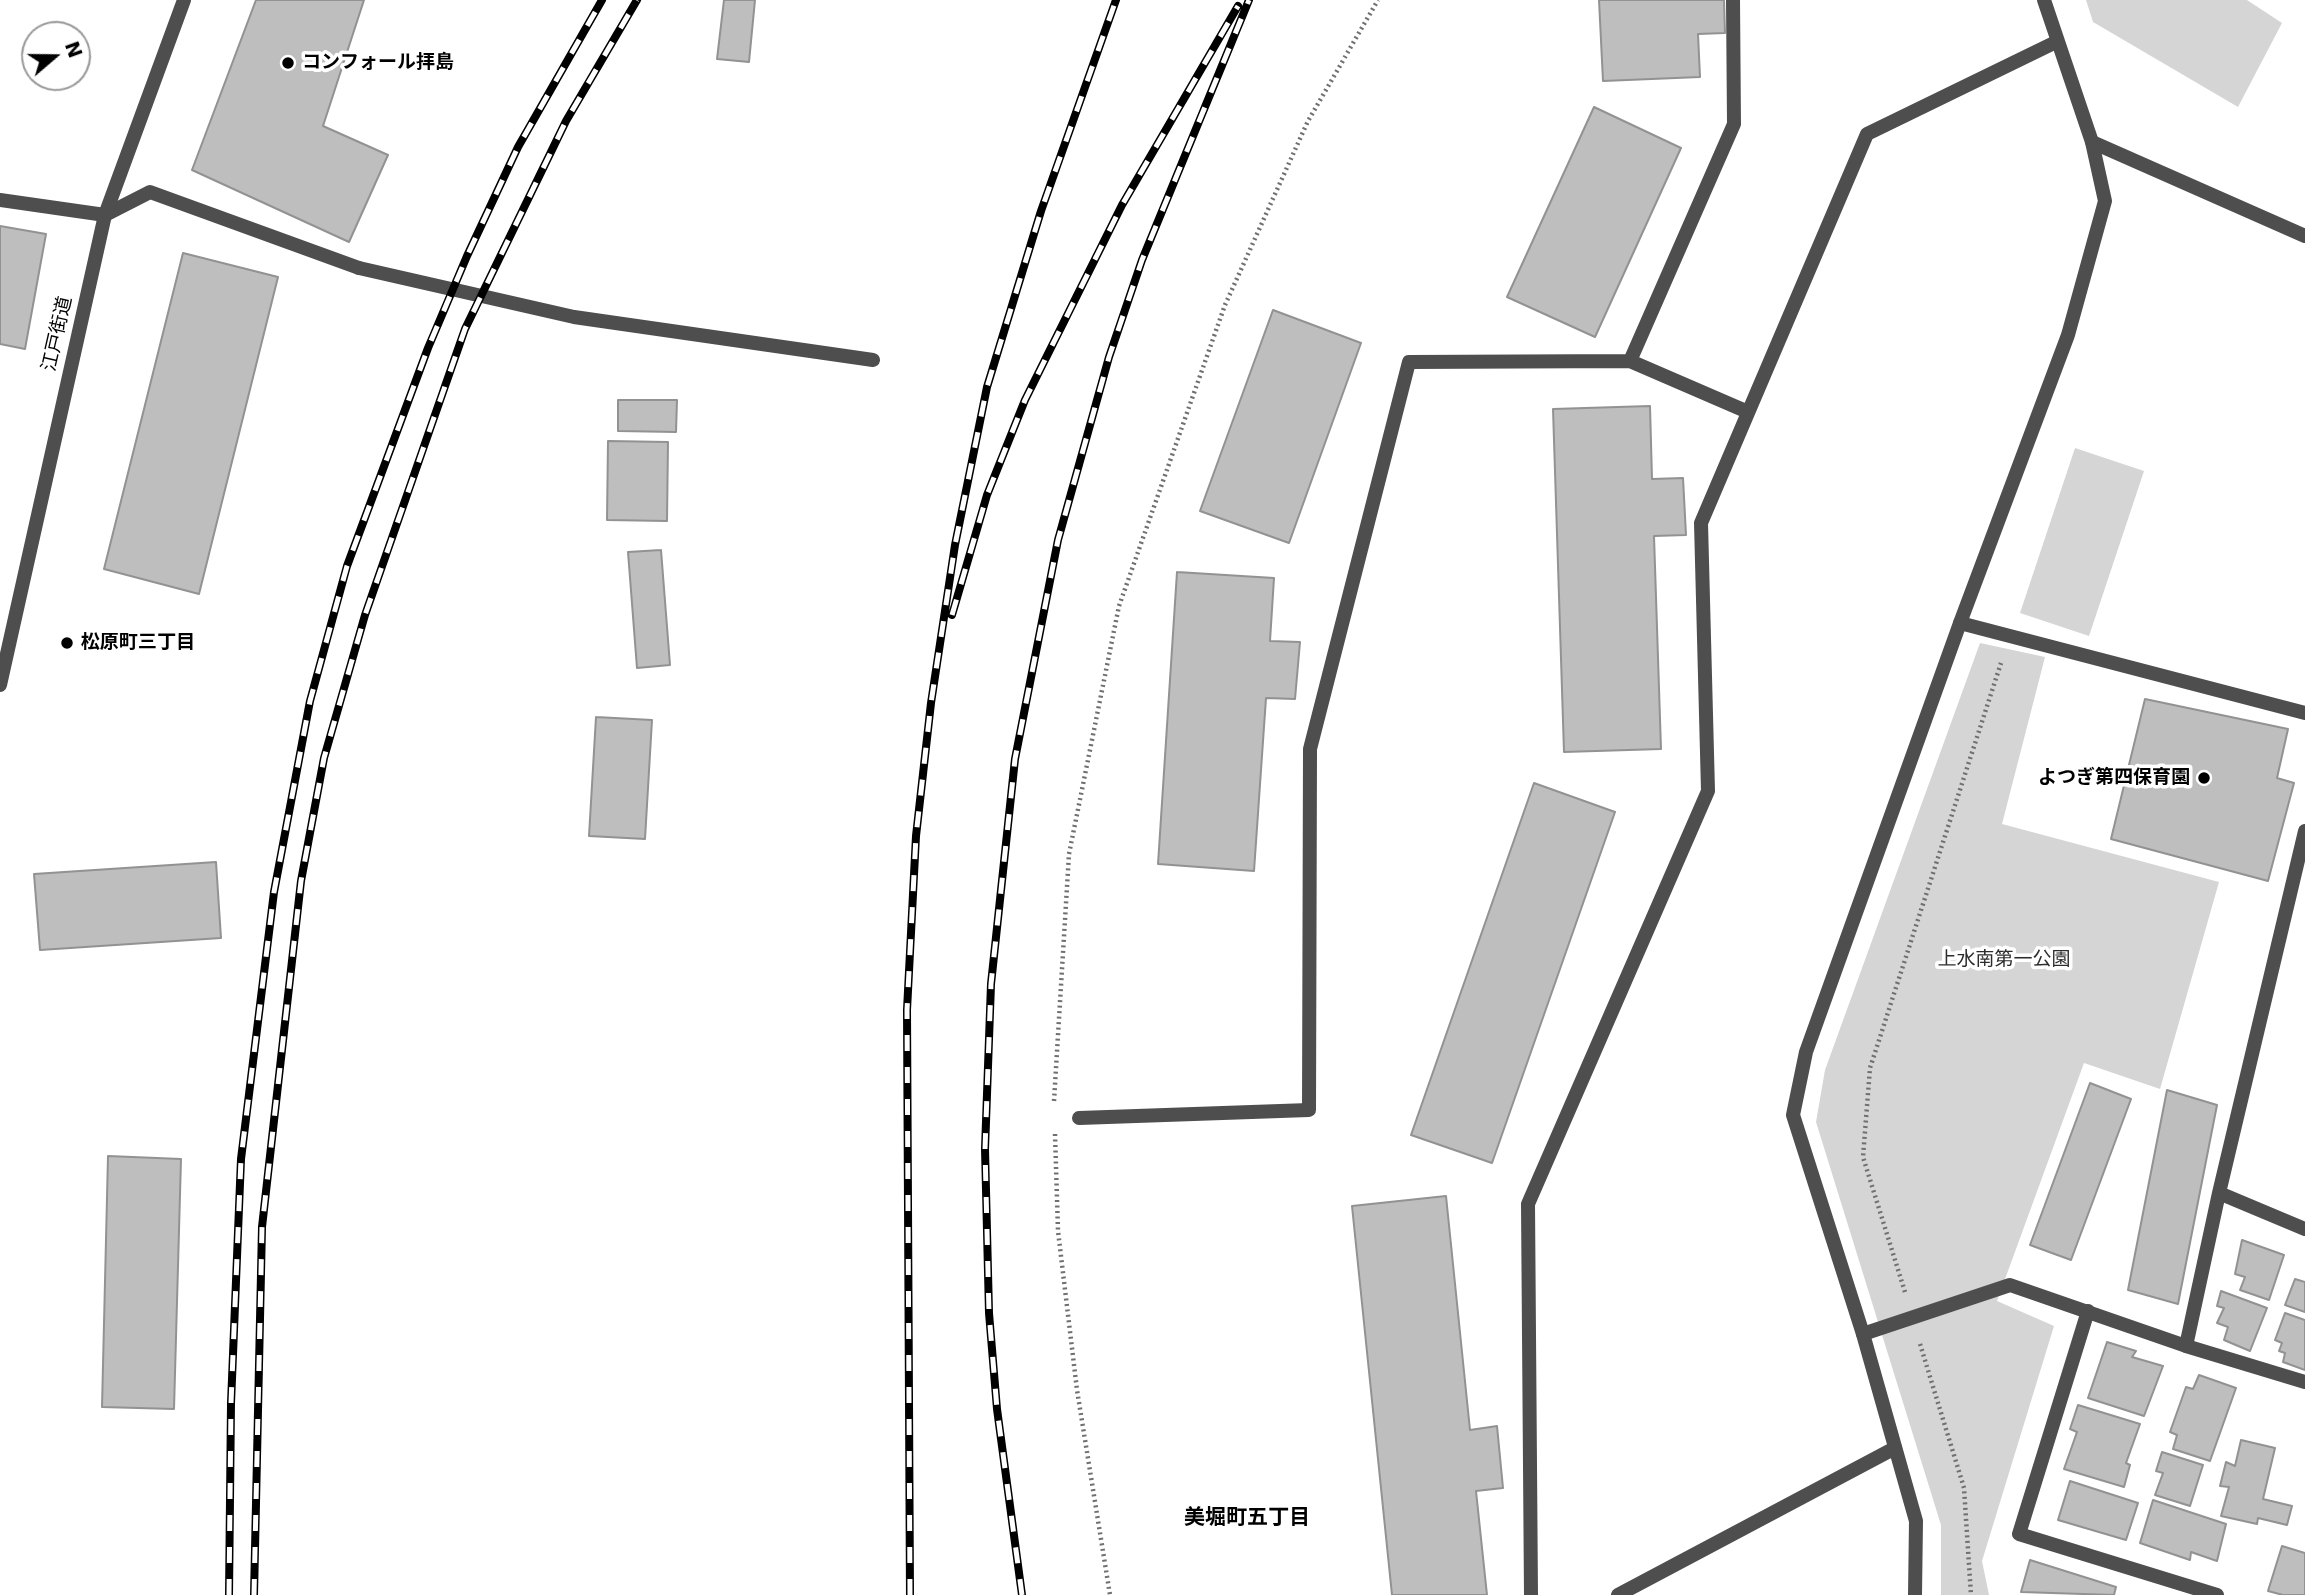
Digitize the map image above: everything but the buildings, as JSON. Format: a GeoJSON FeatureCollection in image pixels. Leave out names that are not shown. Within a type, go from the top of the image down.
{"type":"FeatureCollection","features":[{"type":"Feature","properties":{"kind":"street","name":"江戸街道"},"geometry":{"type":"LineString","coordinates":[[0,685],[105,215],[184,0]]}},
{"type":"Feature","properties":{"kind":"street"},"geometry":{"type":"LineString","coordinates":[[1630,361],[1734,124],[1733,0]]}},
{"type":"Feature","properties":{"kind":"street"},"geometry":{"type":"LineString","coordinates":[[1915,1595],[1916,1521],[1863,1334],[1793,1115],[1806,1052],[1960,623],[2068,335],[2105,201],[2092,142],[2044,0]]}},
{"type":"Feature","properties":{"kind":"street"},"geometry":{"type":"LineString","coordinates":[[1531,1595],[1528,1204],[1708,791],[1701,523],[1867,134],[2056,42]]}},
{"type":"Feature","properties":{"kind":"street"},"geometry":{"type":"LineString","coordinates":[[2092,142],[2305,236]]}},
{"type":"Feature","properties":{"kind":"street"},"geometry":{"type":"LineString","coordinates":[[0,200],[105,215],[150,192],[359,268],[573,317],[873,360]]}},
{"type":"Feature","properties":{"kind":"street"},"geometry":{"type":"LineString","coordinates":[[1079,1118],[1309,1110],[1310,749],[1409,362],[1630,361],[1748,412]]}},
{"type":"Feature","properties":{"kind":"street"},"geometry":{"type":"LineString","coordinates":[[1960,623],[2305,713]]}},
{"type":"Feature","properties":{"kind":"street"},"geometry":{"type":"LineString","coordinates":[[2186,1346],[2219,1193],[2305,831]]}},
{"type":"Feature","properties":{"kind":"street"},"geometry":{"type":"LineString","coordinates":[[2289,904],[2305,908]]}},
{"type":"Feature","properties":{"kind":"street"},"geometry":{"type":"LineString","coordinates":[[2219,1193],[2305,1229]]}},
{"type":"Feature","properties":{"kind":"street"},"geometry":{"type":"LineString","coordinates":[[1863,1334],[2010,1285],[2186,1346],[2305,1382]]}},
{"type":"Feature","properties":{"kind":"street"},"geometry":{"type":"LineString","coordinates":[[2088,1311],[2019,1534],[2217,1595]]}},
{"type":"Feature","properties":{"kind":"street"},"geometry":{"type":"LineString","coordinates":[[1618,1595],[1895,1448]]}},
{"type":"Feature","properties":{"kind":"path"},"geometry":{"type":"LineString","coordinates":[[1054,1103],[1069,854],[1119,606],[1225,305],[1308,121],[1378,0]]}},
{"type":"Feature","properties":{"kind":"path"},"geometry":{"type":"LineString","coordinates":[[1971,1595],[1964,1488],[1863,1157],[1870,1068],[2001,662]]}},
{"type":"Feature","properties":{"kind":"path"},"geometry":{"type":"LineString","coordinates":[[1055,1128],[1058,1231],[1077,1390],[1110,1595]]}},
{"type":"Feature","properties":{"kind":"green space"},"geometry":{"type":"Polygon","coordinates":[[[2086,0],[2247,0],[2282,23],[2238,107],[2093,22],[2086,0]]]}},
{"type":"Feature","properties":{"kind":"green space"},"geometry":{"type":"Polygon","coordinates":[[[2075,448],[2144,471],[2089,636],[2020,613],[2075,448]]]}},
{"type":"Feature","properties":{"kind":"green space","name":"上水南第一公園"},"geometry":{"type":"Polygon","coordinates":[[[1980,643],[2045,657],[2002,824],[2219,882],[2160,1089],[2084,1063],[1997,1301],[2054,1326],[1982,1561],[1989,1595],[1941,1595],[1941,1525],[1816,1122],[1825,1070],[1980,643]]]}},
{"type":"Feature","properties":{"kind":"railway"},"geometry":{"type":"LineString","coordinates":[[229,1595],[231,1403],[241,1159],[274,892],[310,701],[347,566],[428,348],[518,147],[602,0]]}},
{"type":"Feature","properties":{"kind":"railway"},"geometry":{"type":"LineString","coordinates":[[254,1595],[262,1227],[301,881],[324,758],[365,615],[465,329],[566,121],[637,0]]}},
{"type":"Feature","properties":{"kind":"railway"},"geometry":{"type":"LineString","coordinates":[[910,1595],[907,1010],[916,836],[931,703],[955,545],[987,387],[1041,211],[1116,0]]}},
{"type":"Feature","properties":{"kind":"railway"},"geometry":{"type":"LineString","coordinates":[[1022,1595],[997,1409],[989,1313],[985,1149],[991,984],[1015,759],[1058,540],[1109,357],[1142,260],[1249,0]]}},
{"type":"Feature","properties":{"kind":"railway"},"geometry":{"type":"LineString","coordinates":[[952,615],[987,495],[1025,400],[1122,205],[1238,6]]}},
{"type":"Feature","properties":{"kind":"place","name":"コンフォール拝島"},"geometry":{"type":"Point","coordinates":[288,63]}},
{"type":"Feature","properties":{"kind":"place","name":"松原町三丁目"},"geometry":{"type":"Point","coordinates":[67,643]}},
{"type":"Feature","properties":{"kind":"place","name":"よつぎ第四保育園"},"geometry":{"type":"Point","coordinates":[2204,778]}},
{"type":"Feature","properties":{"kind":"district","name":"美堀町五丁目"},"geometry":{"type":"Point","coordinates":[1247,1519]}}]}
